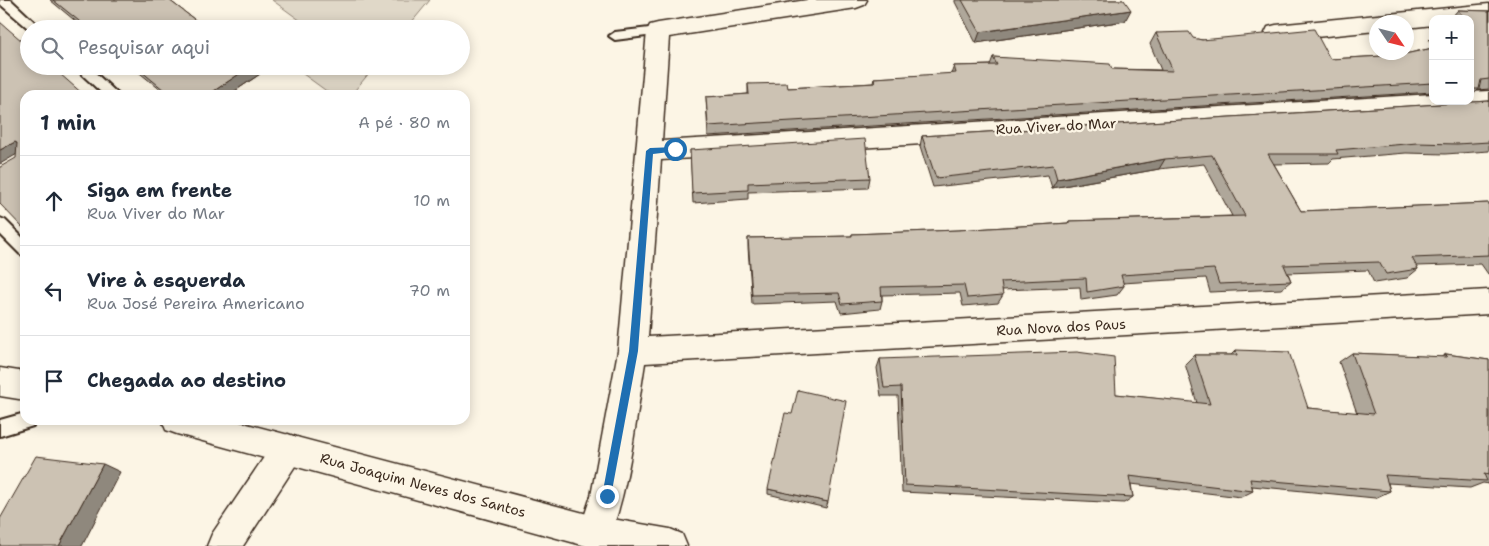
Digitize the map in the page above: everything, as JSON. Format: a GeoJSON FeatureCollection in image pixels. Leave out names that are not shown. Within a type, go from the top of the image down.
{"type":"FeatureCollection","features":[{"type":"Feature","properties":{"kind":"street"},"geometry":{"type":"LineString","coordinates":[[595,532],[607,496],[634,351],[658,31],[856,0]]}},
{"type":"Feature","properties":{"kind":"street"},"geometry":{"type":"LineString","coordinates":[[1414,19],[1489,12]]}},
{"type":"Feature","properties":{"kind":"street"},"geometry":{"type":"LineString","coordinates":[[1252,36],[1369,24]]}},
{"type":"Feature","properties":{"kind":"street"},"geometry":{"type":"LineString","coordinates":[[1474,101],[1489,100]]}},
{"type":"Feature","properties":{"kind":"street","name":"Rua Viver do Mar"},"geometry":{"type":"LineString","coordinates":[[650,151],[1429,103]]}},
{"type":"Feature","properties":{"kind":"street","name":"Rua Nova dos Paus"},"geometry":{"type":"LineString","coordinates":[[634,351],[1489,302]]}},
{"type":"Feature","properties":{"kind":"street"},"geometry":{"type":"LineString","coordinates":[[0,382],[20,385]]}},
{"type":"Feature","properties":{"kind":"street","name":"Rua Joaquim Neves dos Santos"},"geometry":{"type":"LineString","coordinates":[[196,425],[595,532],[670,546]]}},
{"type":"Feature","properties":{"kind":"street"},"geometry":{"type":"LineString","coordinates":[[224,546],[288,450]]}},
{"type":"Feature","properties":{"kind":"lane"},"geometry":{"type":"LineString","coordinates":[[3,0],[26,20]]}},
{"type":"Feature","properties":{"kind":"lane"},"geometry":{"type":"LineString","coordinates":[[615,36],[658,31]]}},
{"type":"Feature","properties":{"kind":"lane"},"geometry":{"type":"LineString","coordinates":[[89,75],[106,90]]}},
{"type":"Feature","properties":{"kind":"lane"},"geometry":{"type":"LineString","coordinates":[[2,229],[20,245]]}},
{"type":"Feature","properties":{"kind":"lane"},"geometry":{"type":"LineString","coordinates":[[0,428],[20,422]]}},
{"type":"Feature","properties":{"kind":"shaded area"},"geometry":{"type":"Polygon","coordinates":[[[272,0],[430,0],[413,20],[300,20],[272,0]]]}},
{"type":"Feature","properties":{"kind":"shaded area"},"geometry":{"type":"Polygon","coordinates":[[[304,75],[368,75],[355,90],[325,90],[304,75]]]}},
{"type":"Feature","properties":{"kind":"building"},"geometry":{"type":"Polygon","coordinates":[[[53,0],[169,0],[195,20],[78,20],[53,0]]]}},
{"type":"Feature","properties":{"kind":"building"},"geometry":{"type":"Polygon","coordinates":[[[962,0],[1124,0],[1131,10],[980,32],[962,0]]]}},
{"type":"Feature","properties":{"kind":"building"},"geometry":{"type":"Polygon","coordinates":[[[1458,10],[1489,11],[1489,79],[1481,80],[1479,89],[1474,89],[1474,15],[1462,15],[1458,10]]]}},
{"type":"Feature","properties":{"kind":"building"},"geometry":{"type":"Polygon","coordinates":[[[0,22],[20,39],[20,75],[61,75],[78,90],[20,90],[20,225],[0,204],[0,167],[16,158],[17,143],[15,142],[0,150],[0,22]]]}},
{"type":"Feature","properties":{"kind":"building"},"geometry":{"type":"Polygon","coordinates":[[[1314,29],[1330,59],[1369,57],[1369,60],[1414,60],[1414,52],[1429,49],[1429,83],[708,126],[706,97],[749,94],[748,84],[787,83],[788,88],[875,83],[874,78],[956,73],[954,66],[997,65],[993,57],[1110,64],[1112,69],[1173,71],[1156,33],[1189,32],[1193,38],[1202,40],[1314,29]]]}},
{"type":"Feature","properties":{"kind":"building"},"geometry":{"type":"Polygon","coordinates":[[[146,75],[238,75],[215,90],[164,90],[146,75]]]}},
{"type":"Feature","properties":{"kind":"building"},"geometry":{"type":"Polygon","coordinates":[[[1489,101],[1489,142],[1457,144],[1417,143],[1336,150],[1338,154],[1268,154],[1301,211],[1489,203],[1489,255],[1412,258],[1418,269],[1386,274],[1379,262],[1284,265],[1291,281],[1219,284],[1214,269],[1121,275],[1124,286],[1087,292],[1086,278],[1001,282],[1003,295],[967,298],[964,285],[881,287],[882,301],[842,304],[839,293],[752,295],[748,238],[852,236],[852,234],[1069,223],[1069,221],[1245,216],[1212,155],[1165,159],[1057,179],[1053,165],[936,178],[922,136],[1429,105],[1474,105],[1474,102],[1489,101]]]}},
{"type":"Feature","properties":{"kind":"building"},"geometry":{"type":"Polygon","coordinates":[[[865,139],[870,178],[748,183],[748,190],[692,193],[690,150],[865,139]]]}},
{"type":"Feature","properties":{"kind":"building"},"geometry":{"type":"Polygon","coordinates":[[[1236,350],[1289,352],[1308,408],[1374,414],[1352,353],[1447,357],[1446,354],[1489,360],[1489,475],[1484,474],[1487,481],[1385,475],[1390,491],[1250,479],[1253,491],[1129,476],[1133,497],[905,485],[901,387],[884,388],[880,359],[1077,352],[1114,357],[1116,394],[1210,404],[1194,355],[1237,355],[1236,350]]]}},
{"type":"Feature","properties":{"kind":"building"},"geometry":{"type":"Polygon","coordinates":[[[798,390],[846,401],[828,502],[768,489],[785,413],[792,414],[798,390]]]}},
{"type":"Feature","properties":{"kind":"building"},"geometry":{"type":"Polygon","coordinates":[[[36,456],[103,464],[59,546],[0,546],[0,519],[36,456]]]}},
{"type":"Feature","properties":{"kind":"route"},"geometry":{"type":"LineString","coordinates":[[607,496],[634,351],[650,151],[675,149]]}}]}
